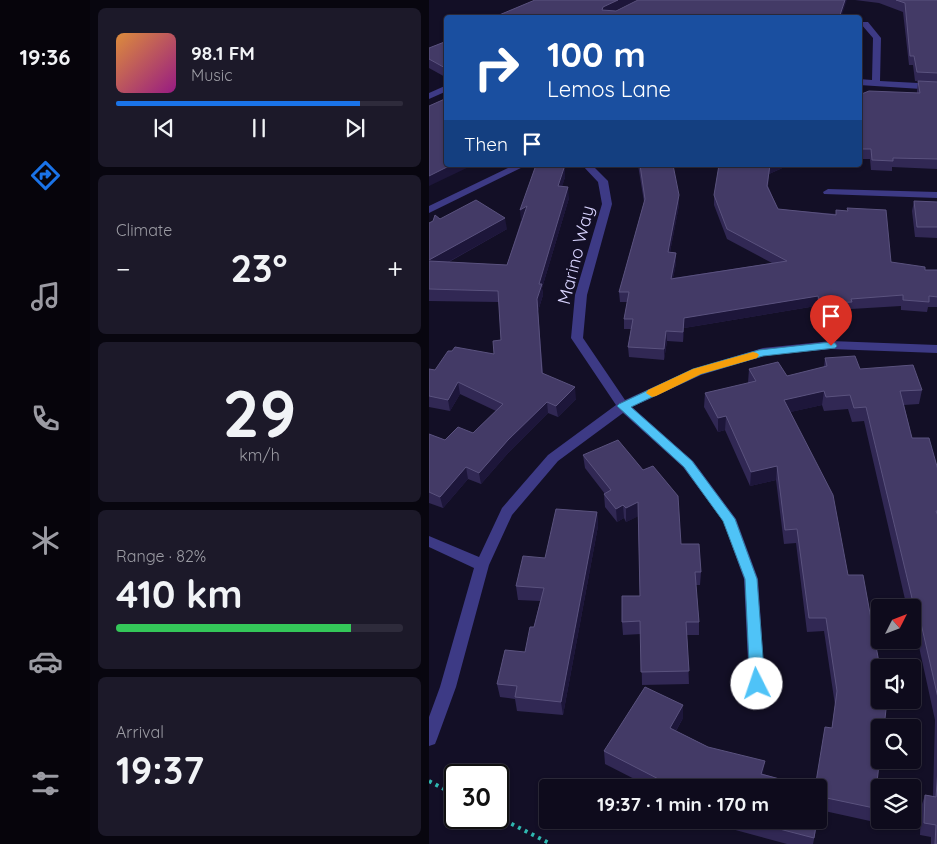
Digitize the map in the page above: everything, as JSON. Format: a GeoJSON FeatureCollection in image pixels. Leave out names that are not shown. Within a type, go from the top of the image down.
{"type":"FeatureCollection","features":[{"type":"Feature","properties":{"kind":"street"},"geometry":{"type":"LineString","coordinates":[[865,24],[877,38],[876,84]]}},
{"type":"Feature","properties":{"kind":"street"},"geometry":{"type":"LineString","coordinates":[[862,82],[937,87]]}},
{"type":"Feature","properties":{"kind":"street"},"geometry":{"type":"LineString","coordinates":[[429,96],[444,89]]}},
{"type":"Feature","properties":{"kind":"street"},"geometry":{"type":"LineString","coordinates":[[429,210],[517,167]]}},
{"type":"Feature","properties":{"kind":"street","name":"Marino Way"},"geometry":{"type":"LineString","coordinates":[[589,167],[603,181],[607,204],[581,295],[577,338],[623,406],[688,464],[729,519],[751,579],[757,684]]}},
{"type":"Feature","properties":{"kind":"street"},"geometry":{"type":"LineString","coordinates":[[828,192],[937,195]]}},
{"type":"Feature","properties":{"kind":"street"},"geometry":{"type":"LineString","coordinates":[[429,739],[448,687],[482,565],[507,512],[553,458],[623,406],[697,372],[763,352],[831,346],[937,349]]}},
{"type":"Feature","properties":{"kind":"street"},"geometry":{"type":"LineString","coordinates":[[429,541],[482,565]]}},
{"type":"Feature","properties":{"kind":"path"},"geometry":{"type":"LineString","coordinates":[[429,781],[444,789]]}},
{"type":"Feature","properties":{"kind":"path"},"geometry":{"type":"LineString","coordinates":[[509,822],[551,844]]}},
{"type":"Feature","properties":{"kind":"building"},"geometry":{"type":"Polygon","coordinates":[[[535,0],[618,0],[603,7],[602,10],[616,11],[638,0],[845,0],[840,15],[499,15],[535,0]]]}},
{"type":"Feature","properties":{"kind":"building"},"geometry":{"type":"Polygon","coordinates":[[[896,0],[938,0],[938,73],[917,72],[914,56],[910,56],[905,3],[896,0]]]}},
{"type":"Feature","properties":{"kind":"building"},"geometry":{"type":"Polygon","coordinates":[[[444,42],[444,67],[429,59],[429,48],[444,42]]]}},
{"type":"Feature","properties":{"kind":"building"},"geometry":{"type":"Polygon","coordinates":[[[918,81],[938,82],[938,159],[893,158],[893,161],[872,160],[871,149],[862,149],[862,94],[869,91],[920,93],[918,81]]]}},
{"type":"Feature","properties":{"kind":"building"},"geometry":{"type":"Polygon","coordinates":[[[444,99],[444,167],[447,167],[429,176],[429,106],[444,99]]]}},
{"type":"Feature","properties":{"kind":"building"},"geometry":{"type":"Polygon","coordinates":[[[535,167],[564,167],[558,186],[568,187],[539,284],[542,284],[537,299],[542,373],[575,387],[556,406],[547,402],[508,440],[479,473],[466,467],[440,497],[429,492],[429,434],[445,440],[458,427],[473,433],[503,404],[458,382],[448,400],[429,396],[429,369],[435,370],[448,351],[452,351],[455,347],[494,354],[493,341],[501,340],[498,291],[429,289],[429,261],[507,265],[527,206],[520,210],[535,167]]]}},
{"type":"Feature","properties":{"kind":"building"},"geometry":{"type":"Polygon","coordinates":[[[640,167],[673,167],[679,195],[668,252],[676,253],[671,279],[787,261],[727,229],[714,195],[719,167],[770,167],[767,186],[778,209],[836,215],[836,210],[848,211],[847,208],[886,210],[891,262],[925,267],[925,270],[938,270],[938,297],[929,296],[929,302],[903,300],[903,295],[851,299],[852,302],[820,304],[818,296],[684,318],[683,332],[666,331],[664,349],[628,347],[633,319],[624,319],[629,292],[619,292],[645,199],[640,167]]]}},
{"type":"Feature","properties":{"kind":"building"},"geometry":{"type":"Polygon","coordinates":[[[476,200],[505,218],[429,260],[429,223],[433,221],[435,215],[440,219],[476,200]]]}},
{"type":"Feature","properties":{"kind":"building"},"geometry":{"type":"Polygon","coordinates":[[[914,201],[938,202],[938,227],[917,227],[914,201]]]}},
{"type":"Feature","properties":{"kind":"building"},"geometry":{"type":"Polygon","coordinates":[[[855,356],[860,369],[913,365],[922,390],[900,391],[912,438],[929,438],[938,470],[938,511],[936,511],[938,516],[938,698],[921,623],[921,599],[912,599],[866,407],[854,408],[850,395],[826,397],[824,391],[784,400],[833,495],[848,575],[863,575],[871,619],[871,649],[877,649],[878,659],[871,659],[871,709],[886,709],[885,719],[871,719],[871,769],[878,769],[877,779],[871,779],[871,807],[827,798],[827,779],[816,779],[825,727],[832,728],[837,691],[826,618],[809,618],[797,529],[785,530],[777,466],[751,472],[726,416],[718,418],[705,393],[756,381],[749,369],[778,362],[787,376],[827,366],[825,358],[855,356]]]}},
{"type":"Feature","properties":{"kind":"building"},"geometry":{"type":"Polygon","coordinates":[[[618,440],[643,470],[653,466],[678,496],[681,544],[699,544],[701,572],[695,572],[699,622],[686,622],[689,671],[641,672],[640,621],[622,622],[622,596],[640,596],[638,502],[626,508],[623,505],[616,509],[604,494],[611,490],[583,455],[618,440]]]}},
{"type":"Feature","properties":{"kind":"building"},"geometry":{"type":"Polygon","coordinates":[[[556,509],[597,512],[561,702],[515,697],[517,686],[497,684],[505,650],[525,652],[530,627],[534,627],[544,588],[516,586],[523,556],[545,558],[556,509]]]}},
{"type":"Feature","properties":{"kind":"building"},"geometry":{"type":"Polygon","coordinates":[[[645,687],[683,705],[670,728],[708,747],[765,761],[761,774],[780,779],[658,779],[604,751],[645,687]]]}},
{"type":"Feature","properties":{"kind":"building"},"geometry":{"type":"Polygon","coordinates":[[[938,769],[938,844],[935,844],[936,825],[924,823],[925,795],[936,797],[938,769]]]}},
{"type":"Feature","properties":{"kind":"building"},"geometry":{"type":"Polygon","coordinates":[[[780,829],[816,829],[814,838],[780,829]]]}},
{"type":"Feature","properties":{"kind":"slow traffic"},"geometry":{"type":"LineString","coordinates":[[652,393],[697,372],[753,355]]}},
{"type":"Feature","properties":{"kind":"route"},"geometry":{"type":"LineString","coordinates":[[757,684],[751,579],[729,519],[688,464],[623,406],[697,372],[763,352],[831,346]]}}]}
